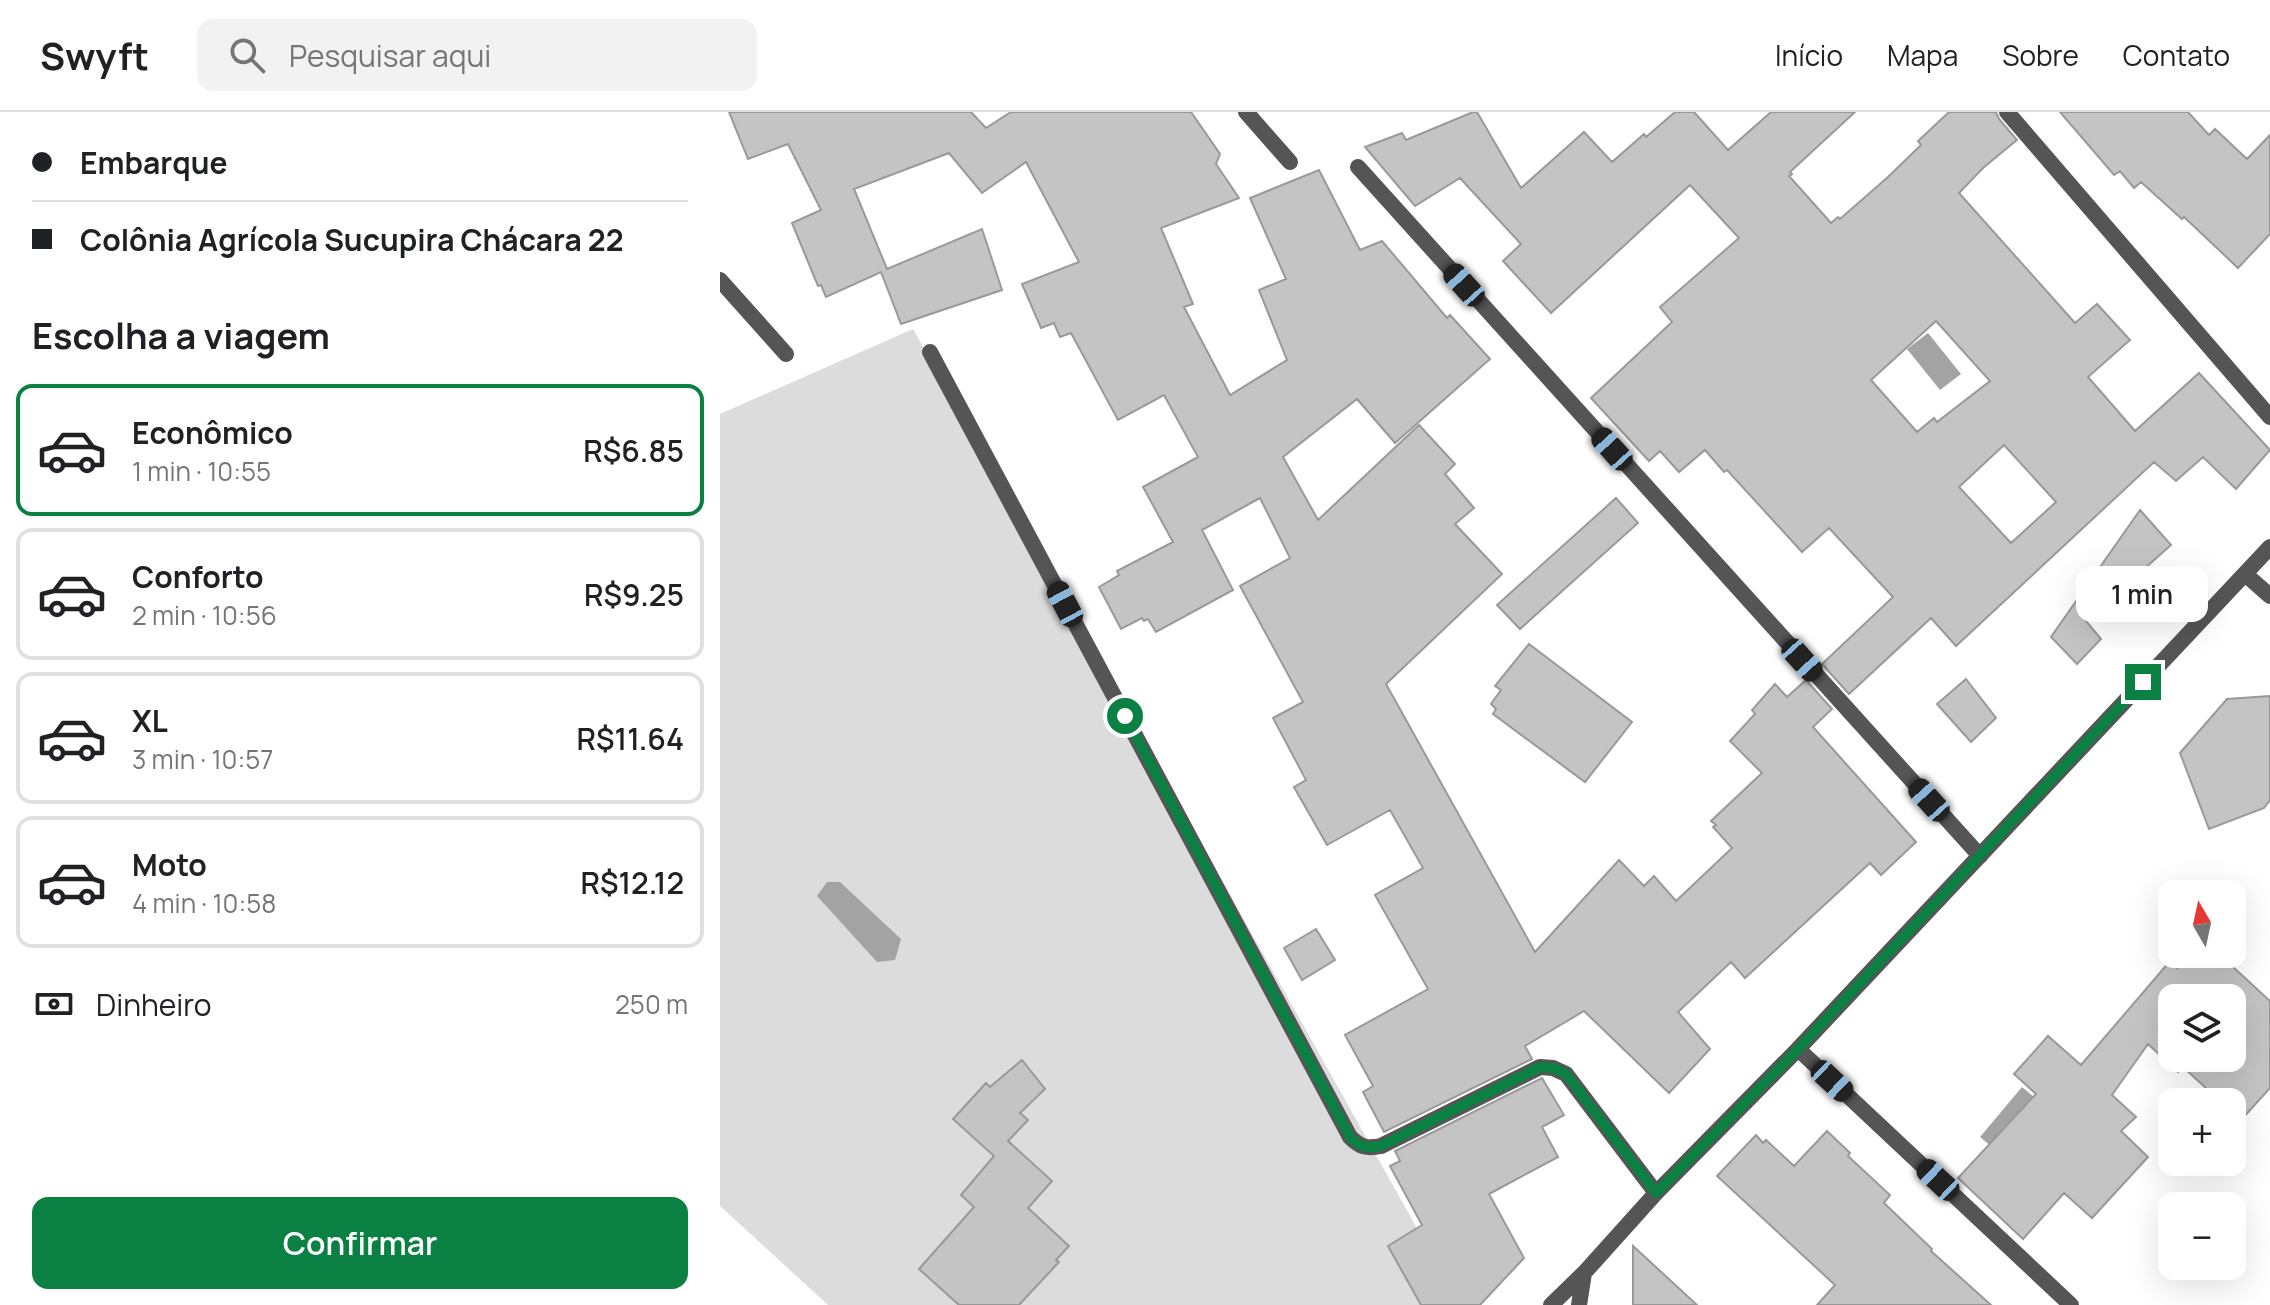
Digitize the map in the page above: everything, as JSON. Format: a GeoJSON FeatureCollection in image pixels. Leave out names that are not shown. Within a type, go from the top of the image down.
{"type":"FeatureCollection","features":[{"type":"Feature","properties":{"kind":"street"},"geometry":{"type":"LineString","coordinates":[[1246,112],[1290,162]]}},
{"type":"Feature","properties":{"kind":"street"},"geometry":{"type":"LineString","coordinates":[[2007,112],[2270,417]]}},
{"type":"Feature","properties":{"kind":"street"},"geometry":{"type":"LineString","coordinates":[[1358,167],[1980,856]]}},
{"type":"Feature","properties":{"kind":"street"},"geometry":{"type":"LineString","coordinates":[[720,280],[786,354]]}},
{"type":"Feature","properties":{"kind":"street"},"geometry":{"type":"LineString","coordinates":[[930,352],[1350,1137],[1358,1145],[1370,1148],[1381,1146],[1540,1067],[1553,1068],[1566,1074],[1656,1193]]}},
{"type":"Feature","properties":{"kind":"street"},"geometry":{"type":"LineString","coordinates":[[1551,1305],[1798,1049],[2270,547]]}},
{"type":"Feature","properties":{"kind":"street"},"geometry":{"type":"LineString","coordinates":[[2245,574],[2270,596]]}},
{"type":"Feature","properties":{"kind":"street"},"geometry":{"type":"LineString","coordinates":[[1798,1049],[2071,1305]]}},
{"type":"Feature","properties":{"kind":"street"},"geometry":{"type":"LineString","coordinates":[[1579,1305],[1584,1273]]}},
{"type":"Feature","properties":{"kind":"shaded area"},"geometry":{"type":"Polygon","coordinates":[[[913,329],[1460,1305],[828,1305],[720,1206],[720,414],[913,329]]]}},
{"type":"Feature","properties":{"kind":"shaded area"},"geometry":{"type":"Polygon","coordinates":[[[1928,333],[1961,374],[1940,390],[1907,349],[1928,333]]]}},
{"type":"Feature","properties":{"kind":"shaded area"},"geometry":{"type":"Polygon","coordinates":[[[827,882],[840,882],[901,939],[895,960],[877,962],[817,896],[827,882]]]}},
{"type":"Feature","properties":{"kind":"shaded area"},"geometry":{"type":"Polygon","coordinates":[[[2022,1087],[2041,1103],[1999,1153],[1980,1137],[2022,1087]]]}},
{"type":"Feature","properties":{"kind":"building"},"geometry":{"type":"Polygon","coordinates":[[[729,112],[971,112],[986,128],[1011,112],[1191,112],[1220,154],[1216,164],[1239,198],[1161,228],[1193,304],[1184,307],[1230,395],[1287,360],[1259,290],[1286,279],[1250,198],[1319,170],[1360,250],[1382,241],[1447,318],[1450,315],[1490,359],[1395,443],[1357,399],[1283,457],[1318,520],[1419,425],[1455,464],[1445,474],[1474,508],[1455,524],[1502,574],[1386,684],[1535,952],[1619,860],[1644,886],[1654,876],[1676,901],[1732,848],[1711,821],[1762,773],[1730,741],[1755,714],[1752,710],[1775,684],[1787,697],[1806,680],[1832,709],[1813,727],[1916,842],[1881,875],[1870,863],[1745,978],[1731,962],[1678,1012],[1710,1049],[1669,1093],[1584,1011],[1525,1046],[1532,1059],[1384,1132],[1363,1092],[1373,1086],[1345,1035],[1428,989],[1375,895],[1423,868],[1390,810],[1327,845],[1294,787],[1306,780],[1273,718],[1303,702],[1240,586],[1290,558],[1260,498],[1202,530],[1233,590],[1156,632],[1148,619],[1144,621],[1142,618],[1121,629],[1099,587],[1119,575],[1117,571],[1173,542],[1143,487],[1198,457],[1164,395],[1118,420],[1071,333],[1060,337],[1054,323],[1041,328],[1022,284],[1079,262],[1026,162],[982,193],[949,153],[854,189],[887,269],[982,229],[1002,290],[901,324],[881,272],[826,297],[821,285],[818,286],[792,223],[821,210],[788,144],[748,159],[729,112]]]}},
{"type":"Feature","properties":{"kind":"building"},"geometry":{"type":"Polygon","coordinates":[[[1477,112],[1521,188],[1584,132],[1612,162],[1675,112],[1694,112],[1728,150],[1771,112],[1855,112],[1789,176],[1831,223],[1838,217],[1840,219],[1888,177],[1921,145],[1918,141],[1949,112],[1996,112],[2017,140],[1959,193],[2075,323],[2097,304],[2130,340],[2088,377],[2135,431],[2199,373],[2270,450],[2236,489],[2203,457],[2176,481],[2154,462],[1956,646],[1931,618],[1849,694],[1822,664],[1893,597],[1829,528],[1802,552],[1705,450],[1679,472],[1660,451],[1649,461],[1591,398],[1672,322],[1660,307],[1739,238],[1690,185],[1551,313],[1503,261],[1521,244],[1460,178],[1415,206],[1365,147],[1402,133],[1406,140],[1477,112]],[[1936,321],[1871,380],[1917,432],[1934,418],[1937,422],[1990,381],[1936,321]],[[2004,445],[1959,487],[2011,543],[2056,502],[2004,445]]]}},
{"type":"Feature","properties":{"kind":"building"},"geometry":{"type":"Polygon","coordinates":[[[2060,112],[2188,112],[2209,135],[2215,129],[2247,159],[2270,135],[2270,234],[2238,268],[2141,182],[2134,188],[2120,171],[2114,175],[2060,112]]]}},
{"type":"Feature","properties":{"kind":"building"},"geometry":{"type":"Polygon","coordinates":[[[1616,498],[1638,523],[1520,629],[1497,605],[1616,498]]]}},
{"type":"Feature","properties":{"kind":"building"},"geometry":{"type":"Polygon","coordinates":[[[2140,510],[2171,545],[2086,621],[2101,639],[2077,664],[2051,637],[2140,510]]]}},
{"type":"Feature","properties":{"kind":"building"},"geometry":{"type":"Polygon","coordinates":[[[1529,644],[1632,722],[1585,782],[1493,714],[1496,709],[1491,704],[1501,690],[1495,686],[1529,644]]]}},
{"type":"Feature","properties":{"kind":"building"},"geometry":{"type":"Polygon","coordinates":[[[1966,679],[1996,718],[1971,742],[1937,704],[1966,679]]]}},
{"type":"Feature","properties":{"kind":"building"},"geometry":{"type":"Polygon","coordinates":[[[2270,696],[2270,800],[2264,808],[2209,829],[2180,753],[2227,699],[2270,696]]]}},
{"type":"Feature","properties":{"kind":"building"},"geometry":{"type":"Polygon","coordinates":[[[1316,929],[1335,960],[1302,980],[1284,948],[1316,929]]]}},
{"type":"Feature","properties":{"kind":"building"},"geometry":{"type":"Polygon","coordinates":[[[2164,968],[2234,968],[2270,1001],[2270,1088],[2246,1114],[2246,1088],[2206,1088],[2188,1072],[2246,1072],[2246,984],[2158,984],[2158,1053],[2148,1044],[2112,1095],[2136,1117],[2121,1131],[2148,1157],[2092,1218],[2064,1193],[2023,1239],[1958,1178],[2036,1094],[2014,1074],[2048,1036],[2081,1065],[2164,968]]]}},
{"type":"Feature","properties":{"kind":"building"},"geometry":{"type":"Polygon","coordinates":[[[1022,1060],[1045,1089],[1020,1113],[1028,1120],[1008,1141],[1052,1181],[1028,1208],[1069,1246],[1056,1260],[1059,1262],[1019,1305],[959,1305],[919,1269],[974,1207],[961,1195],[994,1156],[953,1119],[986,1083],[990,1087],[1022,1060]]]}},
{"type":"Feature","properties":{"kind":"building"},"geometry":{"type":"Polygon","coordinates":[[[1542,1078],[1564,1115],[1542,1127],[1558,1157],[1489,1194],[1524,1258],[1480,1305],[1421,1305],[1388,1246],[1422,1225],[1390,1166],[1400,1161],[1395,1151],[1542,1078]]]}},
{"type":"Feature","properties":{"kind":"building"},"geometry":{"type":"Polygon","coordinates":[[[1827,1131],[1850,1153],[1848,1156],[1890,1195],[1884,1203],[1991,1305],[1817,1305],[1835,1285],[1717,1176],[1756,1135],[1763,1143],[1766,1140],[1794,1166],[1827,1131]]]}},
{"type":"Feature","properties":{"kind":"building"},"geometry":{"type":"Polygon","coordinates":[[[1633,1246],[1697,1305],[1633,1305],[1633,1246]]]}},
{"type":"Feature","properties":{"kind":"route"},"geometry":{"type":"LineString","coordinates":[[1125,716],[1350,1137],[1358,1145],[1370,1148],[1381,1146],[1540,1067],[1553,1068],[1566,1074],[1656,1193],[1798,1049],[2143,682]]}}]}
